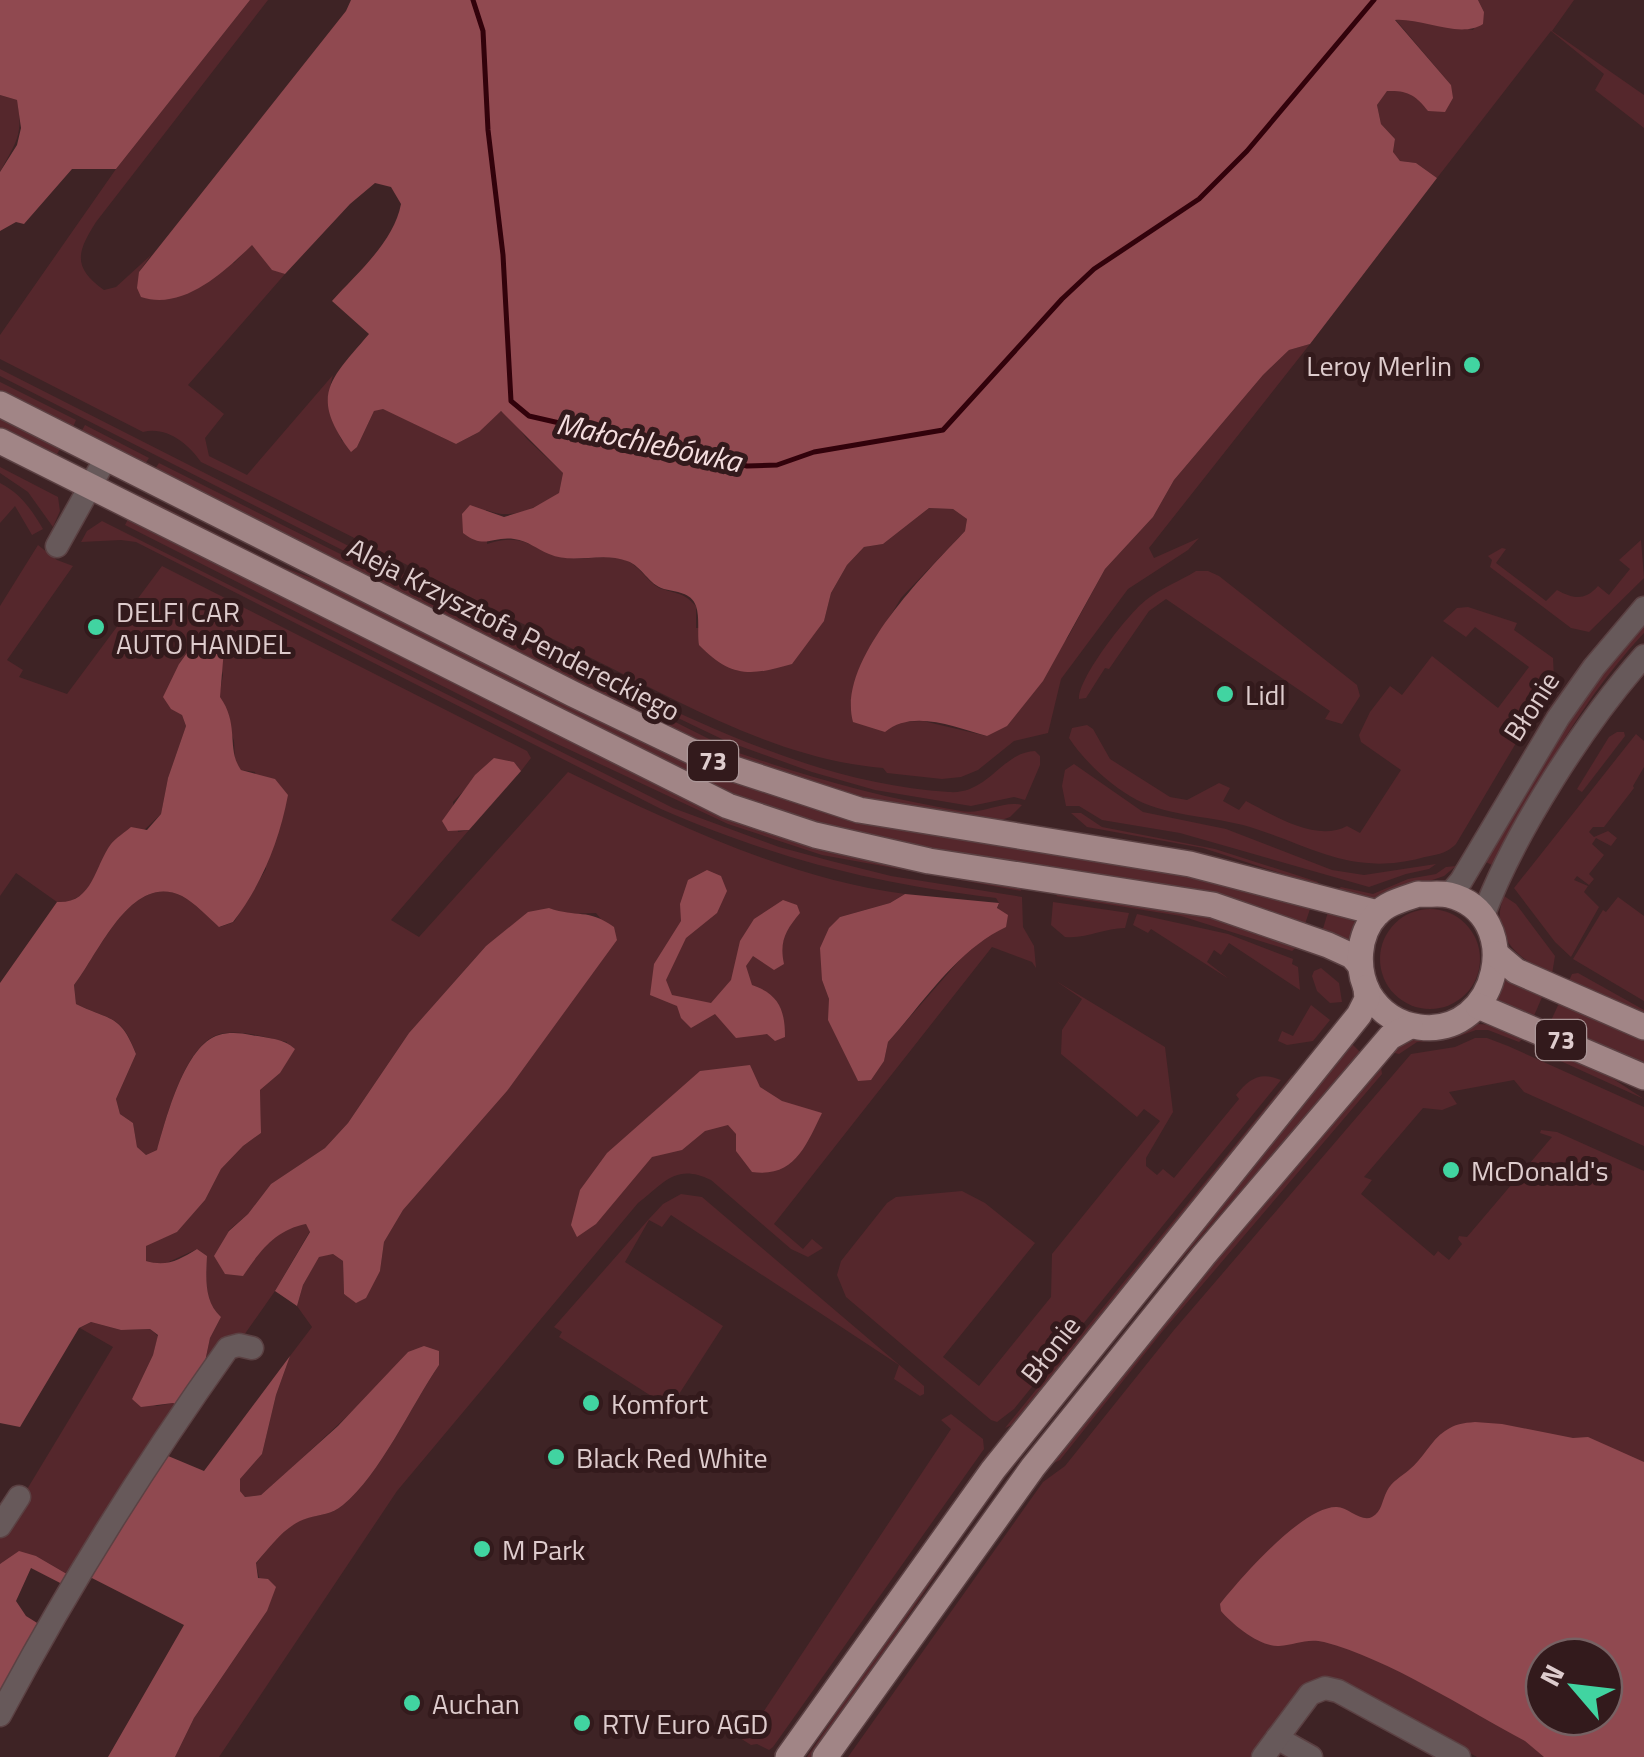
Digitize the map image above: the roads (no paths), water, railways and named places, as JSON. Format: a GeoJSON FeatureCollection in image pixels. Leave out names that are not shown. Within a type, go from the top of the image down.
{"type":"FeatureCollection","features":[{"type":"Feature","properties":{"kind":"main road","name":"Aleja Krzysztofa Pendereckiego"},"geometry":{"type":"LineString","coordinates":[[0,404],[716,763],[859,810],[1190,864],[1378,913]]}},
{"type":"Feature","properties":{"kind":"main road","name":"73"},"geometry":{"type":"LineString","coordinates":[[0,441],[728,806],[815,835],[929,860],[1213,905],[1352,956],[1384,1012],[1410,1026]]}},
{"type":"Feature","properties":{"kind":"main road"},"geometry":{"type":"LineString","coordinates":[[825,1757],[1032,1468],[1204,1255],[1390,1037],[1410,1026],[1446,1026],[1478,1006],[1494,978],[1496,954],[1483,916],[1448,895],[1418,894],[1378,913],[1367,929],[1361,947],[1363,976]]}},
{"type":"Feature","properties":{"kind":"main road","name":"73"},"geometry":{"type":"LineString","coordinates":[[1496,954],[1516,970],[1644,1027]]}},
{"type":"Feature","properties":{"kind":"main road","name":"Błonie"},"geometry":{"type":"LineString","coordinates":[[788,1757],[970,1500],[1359,1015],[1367,999],[1363,976]]}},
{"type":"Feature","properties":{"kind":"main road","name":"73"},"geometry":{"type":"LineString","coordinates":[[1478,1006],[1644,1077]]}},
{"type":"Feature","properties":{"kind":"street"},"geometry":{"type":"LineString","coordinates":[[58,546],[106,458]]}},
{"type":"Feature","properties":{"kind":"street","name":"Błonie"},"geometry":{"type":"LineString","coordinates":[[1448,895],[1470,866],[1568,704],[1614,641],[1644,608]]}},
{"type":"Feature","properties":{"kind":"street"},"geometry":{"type":"LineString","coordinates":[[1483,916],[1516,845],[1566,763],[1612,694],[1644,656]]}},
{"type":"Feature","properties":{"kind":"street"},"geometry":{"type":"LineString","coordinates":[[0,1715],[85,1561],[153,1455],[228,1348],[252,1348]]}},
{"type":"Feature","properties":{"kind":"street"},"geometry":{"type":"LineString","coordinates":[[0,1526],[19,1497]]}},
{"type":"Feature","properties":{"kind":"street"},"geometry":{"type":"LineString","coordinates":[[1312,1757],[1270,1748],[1310,1694],[1325,1688],[1459,1757]]}},
{"type":"Feature","properties":{"kind":"waterway","name":"Małochlebówka"},"geometry":{"type":"LineString","coordinates":[[473,0],[483,31],[488,130],[503,255],[511,401],[529,416],[747,466],[777,465],[814,452],[943,430],[1094,269],[1199,199],[1247,151],[1374,0]]}},
{"type":"Feature","properties":{"kind":"place","name":"Leroy Merlin"},"geometry":{"type":"Point","coordinates":[1472,365]}},
{"type":"Feature","properties":{"kind":"place","name":"DELFI CAR AUTO HANDEL"},"geometry":{"type":"Point","coordinates":[96,627]}},
{"type":"Feature","properties":{"kind":"place","name":"Lidl"},"geometry":{"type":"Point","coordinates":[1225,694]}},
{"type":"Feature","properties":{"kind":"place","name":"McDonald's"},"geometry":{"type":"Point","coordinates":[1451,1170]}},
{"type":"Feature","properties":{"kind":"place","name":"Komfort"},"geometry":{"type":"Point","coordinates":[591,1403]}},
{"type":"Feature","properties":{"kind":"place","name":"Black Red White"},"geometry":{"type":"Point","coordinates":[556,1457]}},
{"type":"Feature","properties":{"kind":"place","name":"M Park"},"geometry":{"type":"Point","coordinates":[482,1549]}},
{"type":"Feature","properties":{"kind":"place","name":"Auchan"},"geometry":{"type":"Point","coordinates":[412,1703]}},
{"type":"Feature","properties":{"kind":"place","name":"RTV Euro AGD"},"geometry":{"type":"Point","coordinates":[582,1723]}}]}
